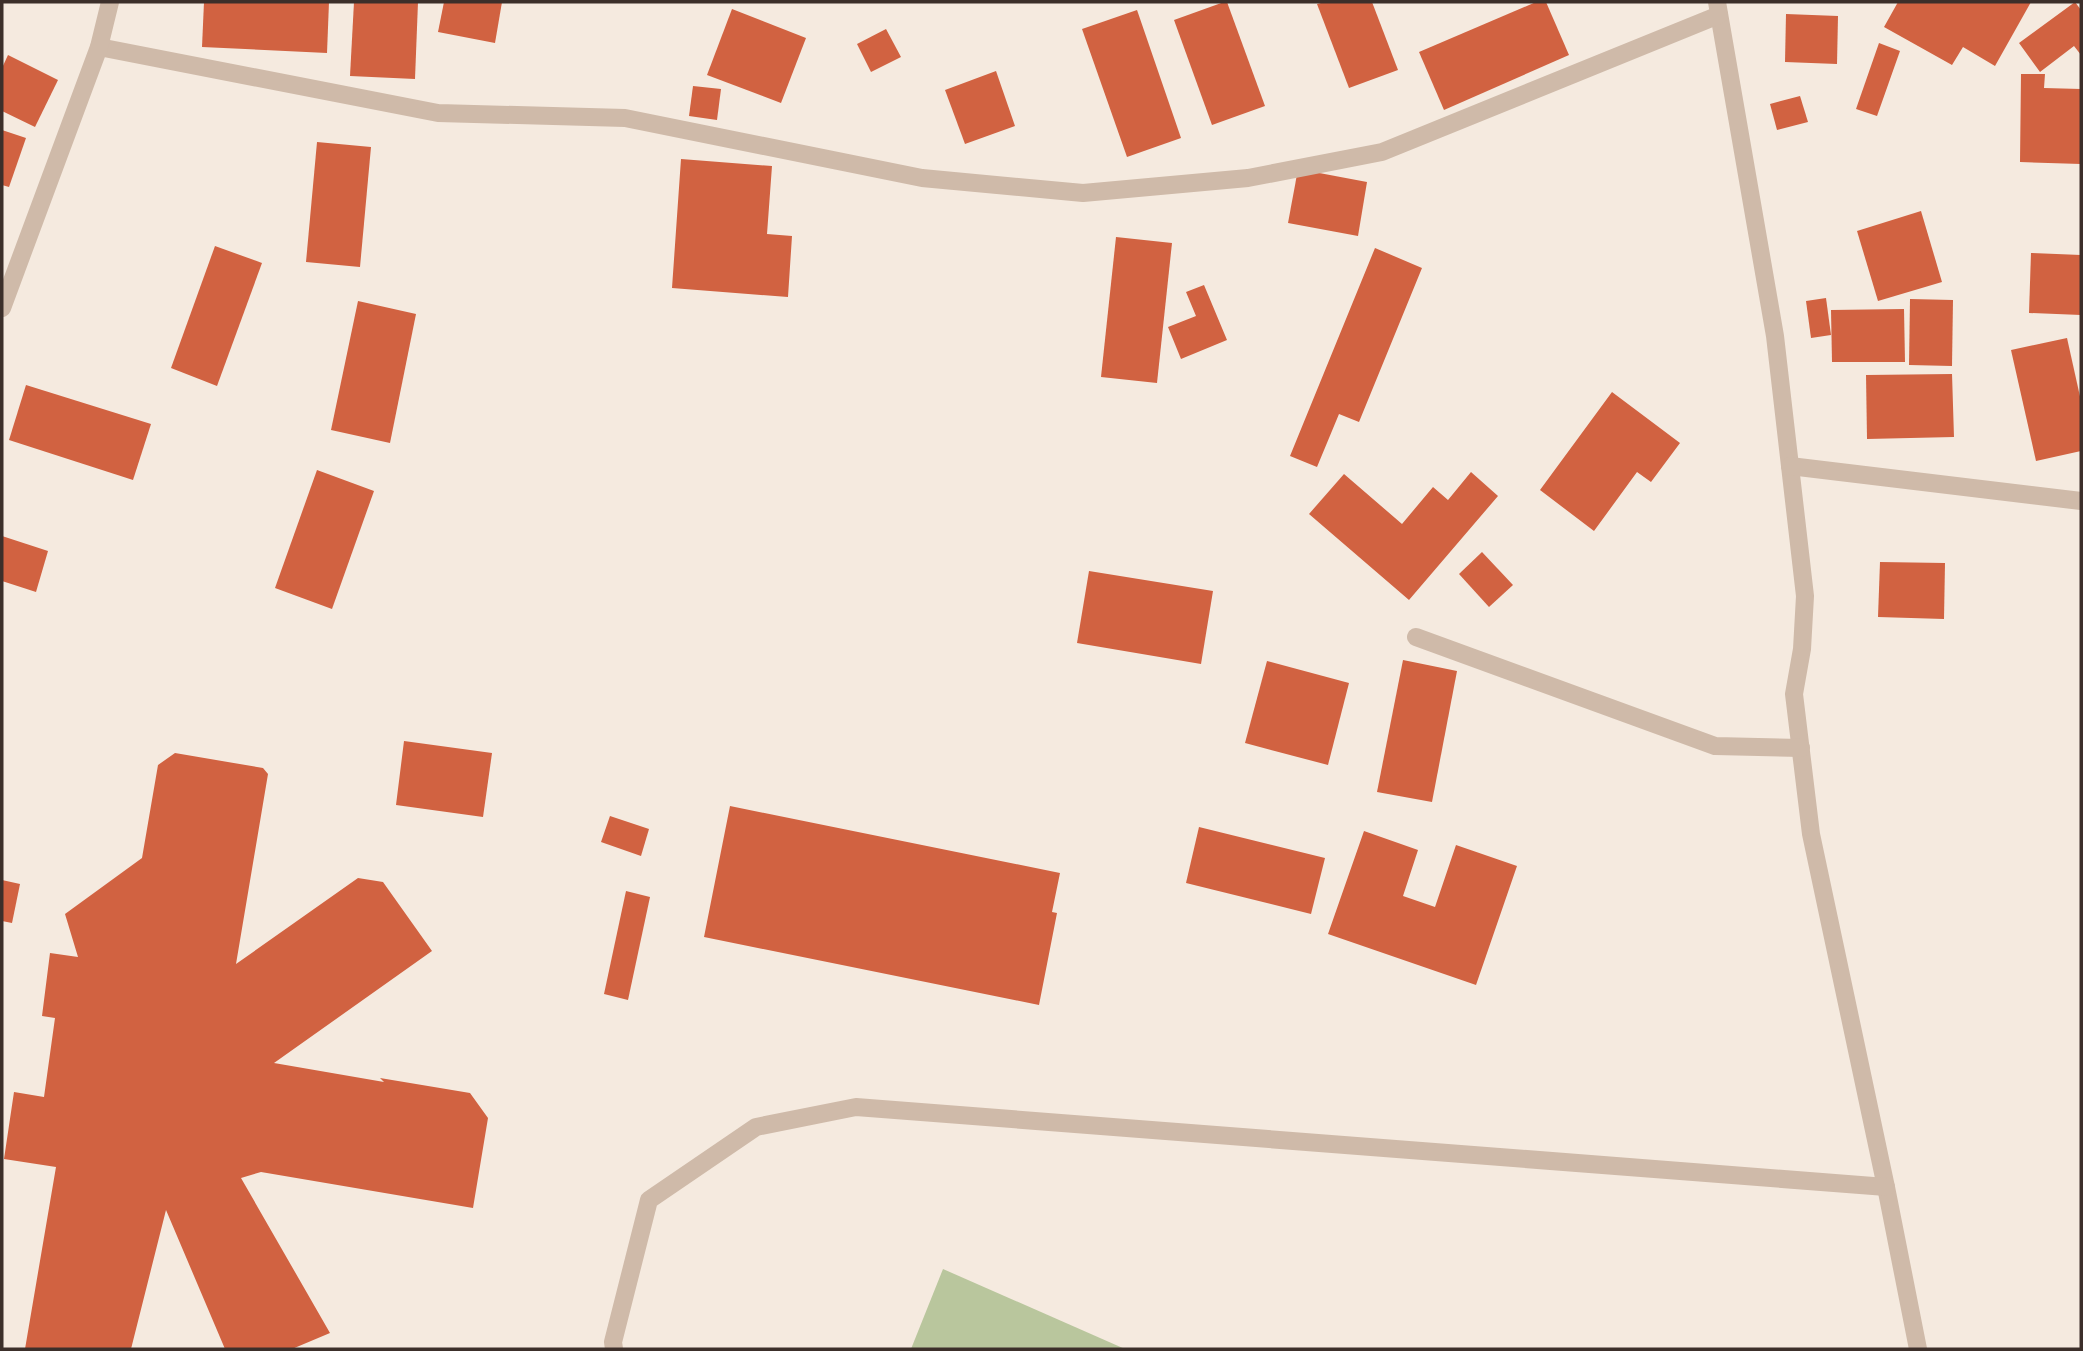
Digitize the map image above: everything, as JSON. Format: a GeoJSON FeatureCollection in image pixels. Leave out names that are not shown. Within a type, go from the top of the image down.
{"type":"FeatureCollection","features":[{"type":"Feature","properties":{"kind":"street"},"geometry":{"type":"LineString","coordinates":[[2,308],[99,47],[110,2]]}},
{"type":"Feature","properties":{"kind":"street"},"geometry":{"type":"LineString","coordinates":[[99,47],[438,113],[625,118],[922,178],[1083,193],[1248,178],[1382,152],[1718,8],[1775,336],[1805,596],[1802,649],[1794,694],[1811,834],[1918,1349]]}},
{"type":"Feature","properties":{"kind":"street"},"geometry":{"type":"LineString","coordinates":[[1790,466],[2081,501]]}},
{"type":"Feature","properties":{"kind":"street"},"geometry":{"type":"LineString","coordinates":[[1416,636],[1715,746],[1801,748]]}},
{"type":"Feature","properties":{"kind":"street"},"geometry":{"type":"LineString","coordinates":[[614,1349],[649,1200],[756,1127],[856,1107],[1886,1186]]}},
{"type":"Feature","properties":{"kind":"green space"},"geometry":{"type":"Polygon","coordinates":[[[943,1269],[1125,1349],[911,1349],[943,1269]]]}},
{"type":"Feature","properties":{"kind":"building"},"geometry":{"type":"Polygon","coordinates":[[[204,2],[329,2],[327,53],[202,47],[204,2]]]}},
{"type":"Feature","properties":{"kind":"building"},"geometry":{"type":"Polygon","coordinates":[[[354,2],[418,2],[415,79],[350,76],[354,2]]]}},
{"type":"Feature","properties":{"kind":"building"},"geometry":{"type":"Polygon","coordinates":[[[444,2],[502,2],[495,43],[438,32],[444,2]]]}},
{"type":"Feature","properties":{"kind":"building"},"geometry":{"type":"Polygon","coordinates":[[[1227,2],[1265,106],[1212,125],[1174,20],[1227,2]]]}},
{"type":"Feature","properties":{"kind":"building"},"geometry":{"type":"Polygon","coordinates":[[[1372,2],[1398,70],[1349,88],[1317,4],[1372,2]]]}},
{"type":"Feature","properties":{"kind":"building"},"geometry":{"type":"Polygon","coordinates":[[[1536,2],[1546,2],[1569,55],[1444,110],[1419,52],[1536,2]]]}},
{"type":"Feature","properties":{"kind":"building"},"geometry":{"type":"Polygon","coordinates":[[[1898,2],[2031,2],[1995,66],[1963,47],[1952,65],[1884,27],[1898,2]]]}},
{"type":"Feature","properties":{"kind":"building"},"geometry":{"type":"Polygon","coordinates":[[[2075,2],[2081,10],[2081,55],[2074,46],[2040,72],[2019,43],[2075,2]]]}},
{"type":"Feature","properties":{"kind":"building"},"geometry":{"type":"Polygon","coordinates":[[[732,9],[806,38],[781,103],[707,75],[732,9]]]}},
{"type":"Feature","properties":{"kind":"building"},"geometry":{"type":"Polygon","coordinates":[[[1137,10],[1181,138],[1127,157],[1082,29],[1137,10]]]}},
{"type":"Feature","properties":{"kind":"building"},"geometry":{"type":"Polygon","coordinates":[[[1786,14],[1838,16],[1837,64],[1785,62],[1786,14]]]}},
{"type":"Feature","properties":{"kind":"building"},"geometry":{"type":"Polygon","coordinates":[[[886,29],[901,57],[871,72],[857,44],[886,29]]]}},
{"type":"Feature","properties":{"kind":"building"},"geometry":{"type":"Polygon","coordinates":[[[1879,43],[1900,51],[1877,116],[1856,109],[1879,43]]]}},
{"type":"Feature","properties":{"kind":"building"},"geometry":{"type":"Polygon","coordinates":[[[8,55],[58,80],[35,127],[2,111],[2,68],[8,55]]]}},
{"type":"Feature","properties":{"kind":"building"},"geometry":{"type":"Polygon","coordinates":[[[996,71],[1015,126],[965,144],[945,90],[996,71]]]}},
{"type":"Feature","properties":{"kind":"building"},"geometry":{"type":"Polygon","coordinates":[[[2021,74],[2045,74],[2044,88],[2081,89],[2081,164],[2020,162],[2021,74]]]}},
{"type":"Feature","properties":{"kind":"building"},"geometry":{"type":"Polygon","coordinates":[[[693,86],[721,89],[717,120],[689,116],[693,86]]]}},
{"type":"Feature","properties":{"kind":"building"},"geometry":{"type":"Polygon","coordinates":[[[1800,96],[1808,122],[1777,130],[1770,104],[1800,96]]]}},
{"type":"Feature","properties":{"kind":"building"},"geometry":{"type":"Polygon","coordinates":[[[2,130],[26,138],[9,187],[2,185],[2,130]]]}},
{"type":"Feature","properties":{"kind":"building"},"geometry":{"type":"Polygon","coordinates":[[[317,142],[371,147],[360,267],[306,262],[317,142]]]}},
{"type":"Feature","properties":{"kind":"building"},"geometry":{"type":"Polygon","coordinates":[[[681,159],[772,166],[767,234],[792,236],[788,297],[672,288],[681,159]]]}},
{"type":"Feature","properties":{"kind":"building"},"geometry":{"type":"Polygon","coordinates":[[[1298,169],[1367,182],[1358,236],[1288,223],[1298,169]]]}},
{"type":"Feature","properties":{"kind":"building"},"geometry":{"type":"Polygon","coordinates":[[[1921,211],[1942,282],[1878,301],[1857,231],[1921,211]]]}},
{"type":"Feature","properties":{"kind":"building"},"geometry":{"type":"Polygon","coordinates":[[[1116,237],[1172,243],[1157,383],[1101,377],[1116,237]]]}},
{"type":"Feature","properties":{"kind":"building"},"geometry":{"type":"Polygon","coordinates":[[[215,246],[262,263],[217,386],[171,368],[215,246]]]}},
{"type":"Feature","properties":{"kind":"building"},"geometry":{"type":"Polygon","coordinates":[[[1375,248],[1422,268],[1359,422],[1339,414],[1317,467],[1290,456],[1375,248]]]}},
{"type":"Feature","properties":{"kind":"building"},"geometry":{"type":"Polygon","coordinates":[[[2031,253],[2081,255],[2081,315],[2029,313],[2031,253]]]}},
{"type":"Feature","properties":{"kind":"building"},"geometry":{"type":"Polygon","coordinates":[[[1204,285],[1227,340],[1181,359],[1168,327],[1196,316],[1186,292],[1204,285]]]}},
{"type":"Feature","properties":{"kind":"building"},"geometry":{"type":"Polygon","coordinates":[[[1826,298],[1831,335],[1811,338],[1806,301],[1826,298]]]}},
{"type":"Feature","properties":{"kind":"building"},"geometry":{"type":"Polygon","coordinates":[[[1910,299],[1953,300],[1952,366],[1909,365],[1910,299]]]}},
{"type":"Feature","properties":{"kind":"building"},"geometry":{"type":"Polygon","coordinates":[[[358,301],[416,314],[390,443],[331,430],[358,301]]]}},
{"type":"Feature","properties":{"kind":"building"},"geometry":{"type":"Polygon","coordinates":[[[1904,309],[1905,362],[1832,362],[1831,310],[1904,309]]]}},
{"type":"Feature","properties":{"kind":"building"},"geometry":{"type":"Polygon","coordinates":[[[2067,338],[2081,401],[2081,451],[2036,461],[2011,350],[2067,338]]]}},
{"type":"Feature","properties":{"kind":"building"},"geometry":{"type":"Polygon","coordinates":[[[1952,374],[1954,437],[1867,439],[1866,375],[1952,374]]]}},
{"type":"Feature","properties":{"kind":"building"},"geometry":{"type":"Polygon","coordinates":[[[26,385],[151,424],[133,480],[9,440],[26,385]]]}},
{"type":"Feature","properties":{"kind":"building"},"geometry":{"type":"Polygon","coordinates":[[[1612,392],[1680,443],[1651,482],[1637,472],[1594,531],[1540,490],[1612,392]]]}},
{"type":"Feature","properties":{"kind":"building"},"geometry":{"type":"Polygon","coordinates":[[[317,470],[374,491],[332,609],[275,588],[317,470]]]}},
{"type":"Feature","properties":{"kind":"building"},"geometry":{"type":"Polygon","coordinates":[[[1471,472],[1498,496],[1409,600],[1309,514],[1344,474],[1402,524],[1433,487],[1448,500],[1471,472]]]}},
{"type":"Feature","properties":{"kind":"building"},"geometry":{"type":"Polygon","coordinates":[[[2,536],[48,551],[36,592],[2,581],[2,536]]]}},
{"type":"Feature","properties":{"kind":"building"},"geometry":{"type":"Polygon","coordinates":[[[1482,552],[1513,585],[1489,607],[1459,574],[1482,552]]]}},
{"type":"Feature","properties":{"kind":"building"},"geometry":{"type":"Polygon","coordinates":[[[1880,562],[1945,563],[1944,619],[1878,617],[1880,562]]]}},
{"type":"Feature","properties":{"kind":"building"},"geometry":{"type":"Polygon","coordinates":[[[1089,571],[1213,591],[1201,664],[1077,643],[1089,571]]]}},
{"type":"Feature","properties":{"kind":"building"},"geometry":{"type":"Polygon","coordinates":[[[1403,660],[1457,671],[1432,802],[1377,792],[1403,660]]]}},
{"type":"Feature","properties":{"kind":"building"},"geometry":{"type":"Polygon","coordinates":[[[1267,661],[1349,683],[1328,765],[1245,743],[1267,661]]]}},
{"type":"Feature","properties":{"kind":"building"},"geometry":{"type":"Polygon","coordinates":[[[404,741],[492,753],[483,817],[396,805],[404,741]]]}},
{"type":"Feature","properties":{"kind":"building"},"geometry":{"type":"Polygon","coordinates":[[[175,753],[263,768],[268,774],[236,964],[358,878],[383,882],[432,951],[274,1063],[384,1082],[380,1078],[470,1093],[488,1118],[473,1208],[261,1172],[241,1178],[330,1333],[292,1349],[225,1349],[166,1210],[131,1349],[25,1349],[56,1167],[4,1159],[14,1092],[44,1097],[55,1018],[42,1016],[50,953],[78,957],[65,914],[142,858],[158,765],[175,753]]]}},
{"type":"Feature","properties":{"kind":"building"},"geometry":{"type":"Polygon","coordinates":[[[730,806],[1060,873],[1052,912],[1057,913],[1039,1005],[704,937],[730,806]]]}},
{"type":"Feature","properties":{"kind":"building"},"geometry":{"type":"Polygon","coordinates":[[[610,816],[649,829],[641,856],[601,842],[610,816]]]}},
{"type":"Feature","properties":{"kind":"building"},"geometry":{"type":"Polygon","coordinates":[[[1199,827],[1325,858],[1311,914],[1186,883],[1199,827]]]}},
{"type":"Feature","properties":{"kind":"building"},"geometry":{"type":"Polygon","coordinates":[[[1364,831],[1418,850],[1403,896],[1435,907],[1456,845],[1517,866],[1476,985],[1328,934],[1364,831]]]}},
{"type":"Feature","properties":{"kind":"building"},"geometry":{"type":"Polygon","coordinates":[[[2,880],[20,884],[12,923],[2,921],[2,880]]]}},
{"type":"Feature","properties":{"kind":"building"},"geometry":{"type":"Polygon","coordinates":[[[626,891],[650,897],[628,1000],[604,994],[626,891]]]}}]}
